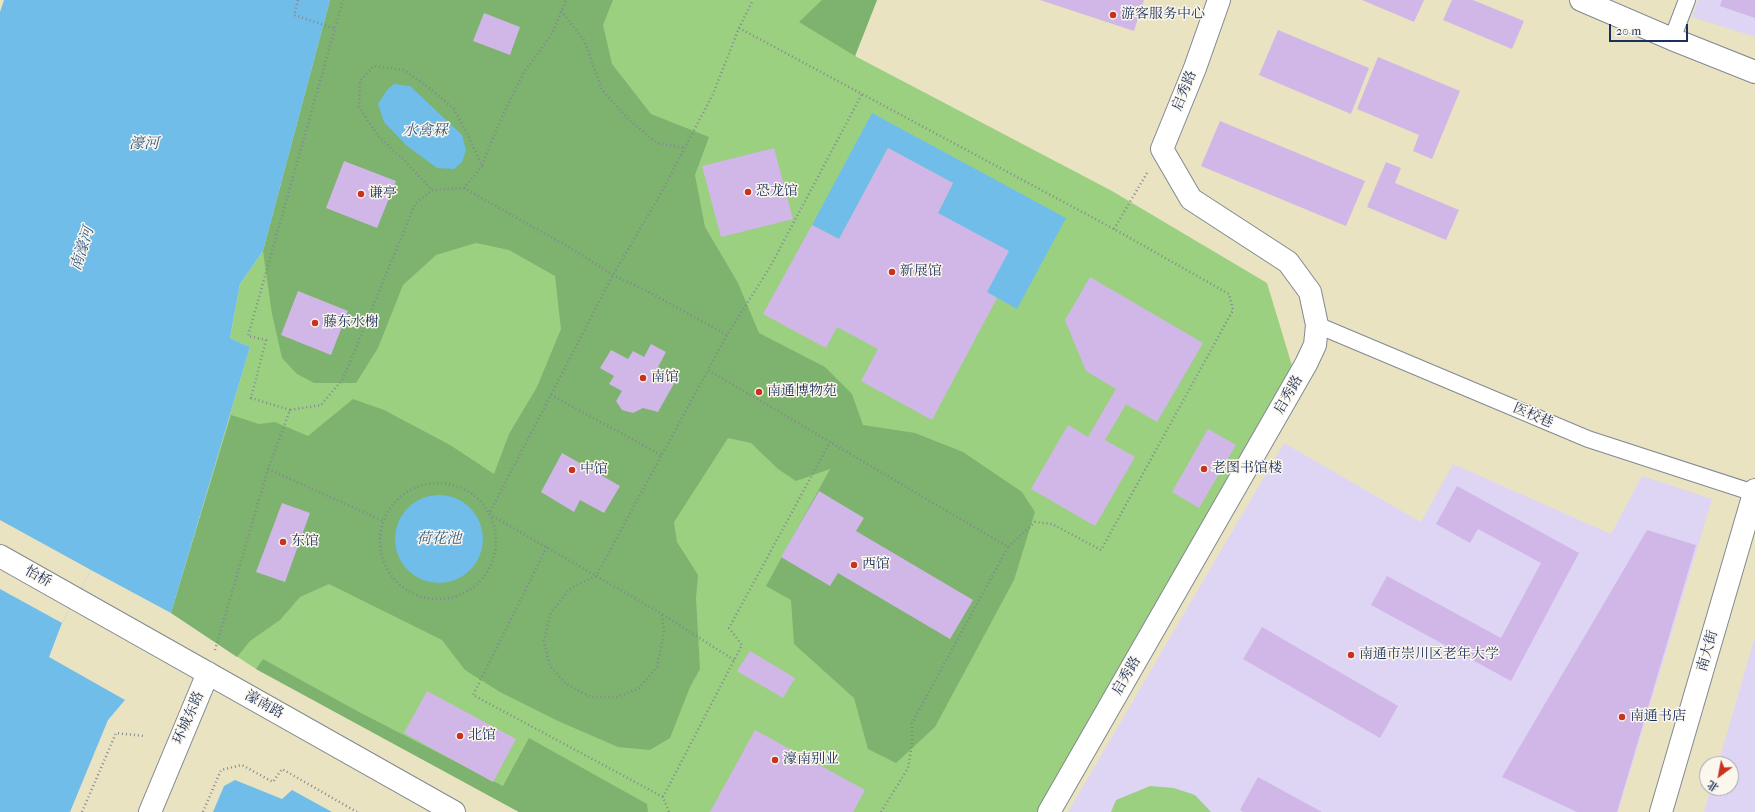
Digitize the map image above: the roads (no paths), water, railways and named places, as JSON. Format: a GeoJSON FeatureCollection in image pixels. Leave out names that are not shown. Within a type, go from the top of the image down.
{"type":"FeatureCollection","features":[{"type":"Feature","properties":{"kind":"street","name":"启秀路"},"geometry":{"type":"LineString","coordinates":[[1049,812],[1306,364],[1315,345],[1317,325],[1310,292],[1288,262],[1190,199],[1162,149],[1195,68],[1219,0]]}},
{"type":"Feature","properties":{"kind":"street"},"geometry":{"type":"LineString","coordinates":[[1581,0],[1672,40],[1755,72]]}},
{"type":"Feature","properties":{"kind":"street","name":"南大街"},"geometry":{"type":"LineString","coordinates":[[1661,812],[1754,491]]}},
{"type":"Feature","properties":{"kind":"street","name":"怡桥"},"geometry":{"type":"LineString","coordinates":[[0,556],[76,598]]}},
{"type":"Feature","properties":{"kind":"street","name":"濠南路"},"geometry":{"type":"LineString","coordinates":[[76,598],[454,812]]}},
{"type":"Feature","properties":{"kind":"street","name":"环城东路"},"geometry":{"type":"LineString","coordinates":[[150,812],[208,673]]}},
{"type":"Feature","properties":{"kind":"lane"},"geometry":{"type":"LineString","coordinates":[[1672,40],[1687,0]]}},
{"type":"Feature","properties":{"kind":"lane","name":"医校巷"},"geometry":{"type":"LineString","coordinates":[[1317,325],[1588,439],[1754,491]]}},
{"type":"Feature","properties":{"kind":"water","name":"濠河"},"geometry":{"type":"Polygon","coordinates":[[[4,0],[330,0],[263,251],[240,284],[230,338],[250,347],[171,613],[91,570],[62,623],[49,657],[125,700],[108,720],[70,812],[0,812],[0,12],[4,0]]]}},
{"type":"Feature","properties":{"kind":"water","name":"水禽罧"},"geometry":{"type":"Polygon","coordinates":[[[394,84],[410,86],[462,135],[466,150],[462,162],[454,169],[437,168],[407,146],[384,122],[378,104],[387,90],[394,84]]]}},
{"type":"Feature","properties":{"kind":"water"},"geometry":{"type":"Polygon","coordinates":[[[872,113],[1066,218],[1017,309],[987,292],[938,213],[953,183],[888,148],[839,239],[812,225],[872,113]]]}},
{"type":"Feature","properties":{"kind":"water","name":"荷花池"},"geometry":{"type":"Polygon","coordinates":[[[439,495],[456,499],[470,508],[479,522],[483,539],[479,556],[470,570],[456,579],[439,583],[422,579],[408,570],[399,556],[395,539],[399,522],[408,508],[422,499],[439,495]]]}},
{"type":"Feature","properties":{"kind":"water"},"geometry":{"type":"Polygon","coordinates":[[[235,780],[282,799],[292,790],[332,812],[213,812],[224,786],[235,780]]]}},
{"type":"Feature","properties":{"kind":"place","name":"游客服务中心"},"geometry":{"type":"Point","coordinates":[1113,15]}},
{"type":"Feature","properties":{"kind":"place","name":"恐龙馆"},"geometry":{"type":"Point","coordinates":[748,192]}},
{"type":"Feature","properties":{"kind":"place","name":"谦亭"},"geometry":{"type":"Point","coordinates":[361,194]}},
{"type":"Feature","properties":{"kind":"place","name":"新展馆"},"geometry":{"type":"Point","coordinates":[892,272]}},
{"type":"Feature","properties":{"kind":"place","name":"藤东水榭"},"geometry":{"type":"Point","coordinates":[315,323]}},
{"type":"Feature","properties":{"kind":"place","name":"南馆"},"geometry":{"type":"Point","coordinates":[643,378]}},
{"type":"Feature","properties":{"kind":"place","name":"南通博物苑"},"geometry":{"type":"Point","coordinates":[759,392]}},
{"type":"Feature","properties":{"kind":"place","name":"老图书馆楼"},"geometry":{"type":"Point","coordinates":[1204,469]}},
{"type":"Feature","properties":{"kind":"place","name":"中馆"},"geometry":{"type":"Point","coordinates":[572,470]}},
{"type":"Feature","properties":{"kind":"place","name":"东馆"},"geometry":{"type":"Point","coordinates":[283,542]}},
{"type":"Feature","properties":{"kind":"place","name":"西馆"},"geometry":{"type":"Point","coordinates":[854,565]}},
{"type":"Feature","properties":{"kind":"place","name":"南通市崇川区老年大学"},"geometry":{"type":"Point","coordinates":[1351,655]}},
{"type":"Feature","properties":{"kind":"place","name":"南通书店"},"geometry":{"type":"Point","coordinates":[1622,717]}},
{"type":"Feature","properties":{"kind":"place","name":"北馆"},"geometry":{"type":"Point","coordinates":[460,736]}},
{"type":"Feature","properties":{"kind":"place","name":"濠南别业"},"geometry":{"type":"Point","coordinates":[775,760]}},
{"type":"Feature","properties":{"kind":"water label","name":"南濠河"},"geometry":{"type":"Point","coordinates":[83,249]}}]}
